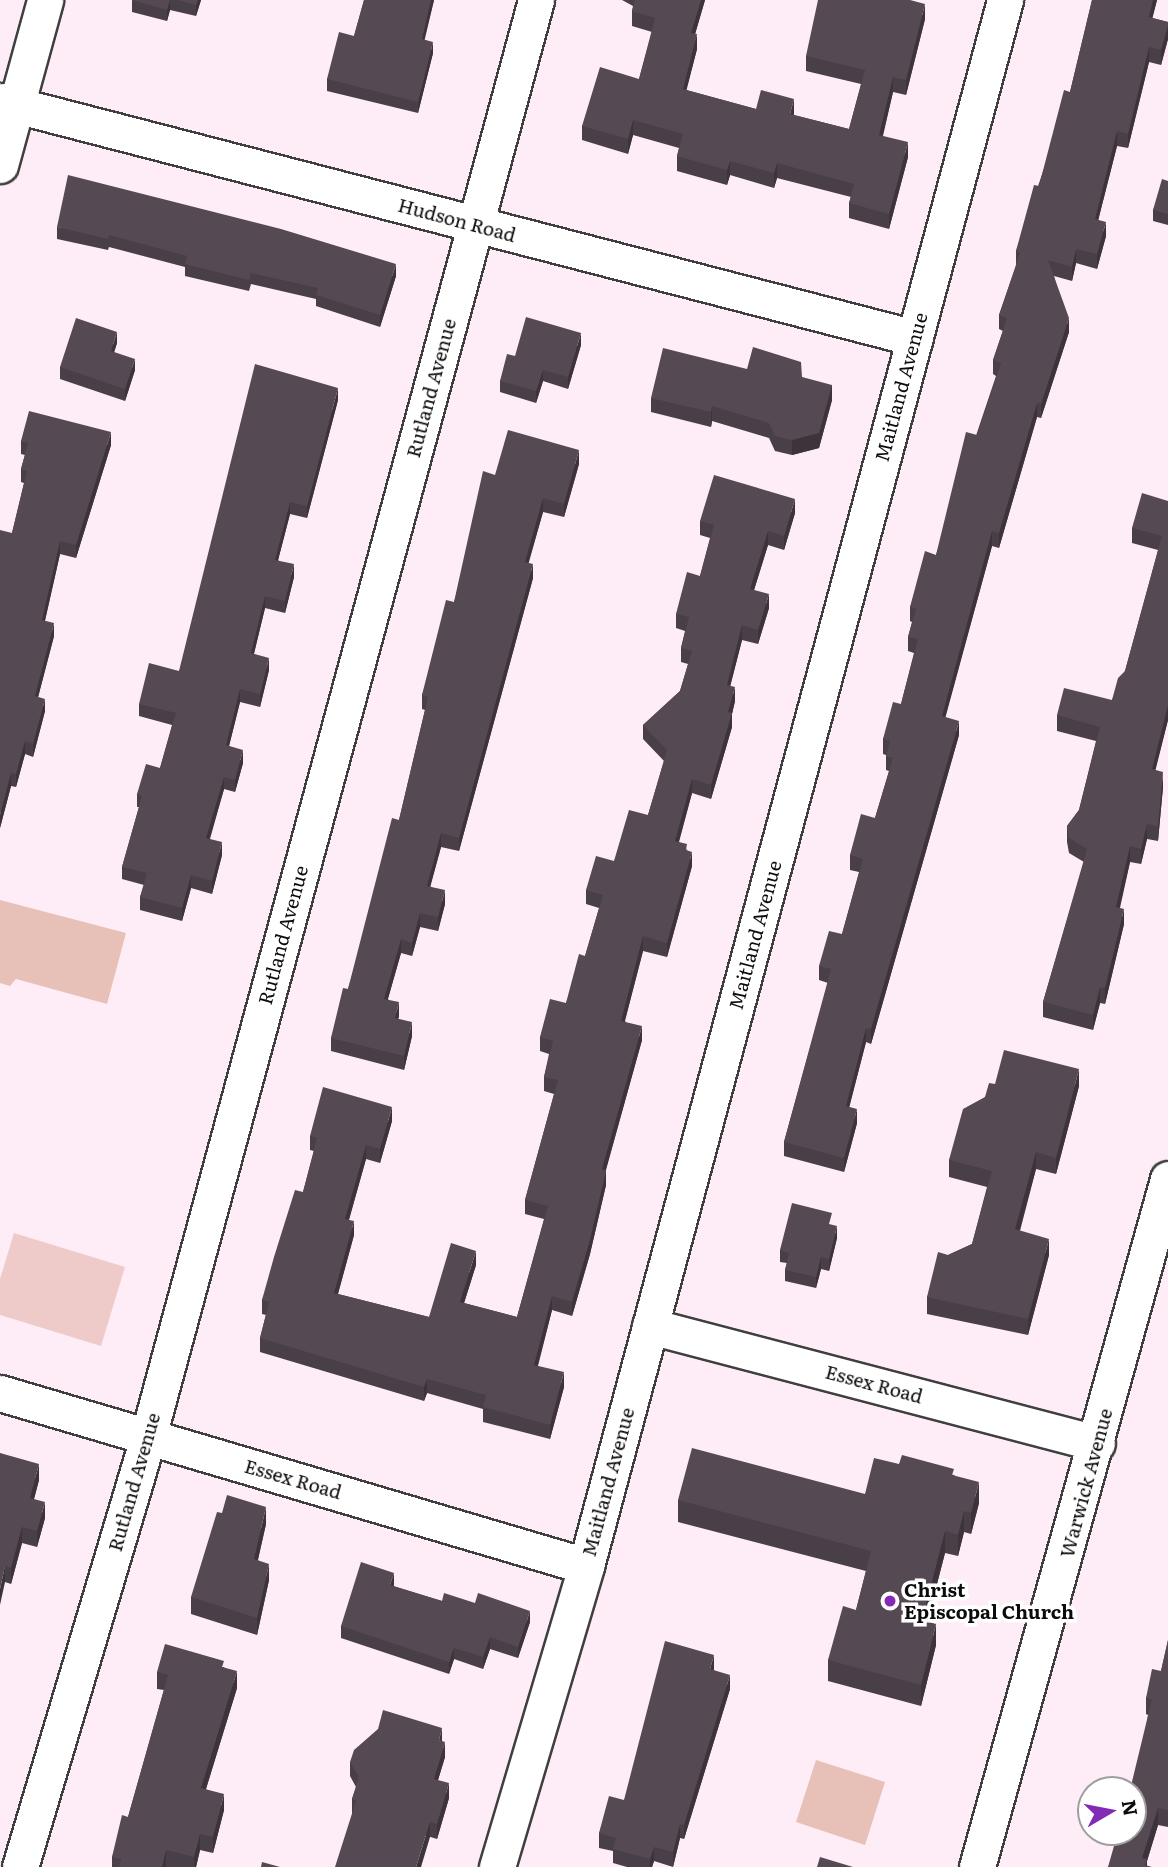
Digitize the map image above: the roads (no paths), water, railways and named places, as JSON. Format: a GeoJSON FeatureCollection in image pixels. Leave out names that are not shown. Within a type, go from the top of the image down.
{"type":"FeatureCollection","features":[{"type":"Feature","properties":{"kind":"street"},"geometry":{"type":"LineString","coordinates":[[0,164],[8,103],[45,0]]}},
{"type":"Feature","properties":{"kind":"street","name":"Rutland Avenue"},"geometry":{"type":"LineString","coordinates":[[20,1867],[148,1437],[536,0]]}},
{"type":"Feature","properties":{"kind":"street","name":"Maitland Avenue"},"geometry":{"type":"LineString","coordinates":[[497,1867],[586,1566],[1005,0]]}},
{"type":"Feature","properties":{"kind":"street","name":"Hudson Road"},"geometry":{"type":"LineString","coordinates":[[8,103],[915,338]]}},
{"type":"Feature","properties":{"kind":"street","name":"Warwick Avenue"},"geometry":{"type":"LineString","coordinates":[[977,1867],[1097,1443],[1168,1179]]}},
{"type":"Feature","properties":{"kind":"street","name":"Essex Road"},"geometry":{"type":"LineString","coordinates":[[650,1326],[1097,1443]]}},
{"type":"Feature","properties":{"kind":"street","name":"Essex Road"},"geometry":{"type":"LineString","coordinates":[[0,1393],[586,1566]]}},
{"type":"Feature","properties":{"kind":"place","name":"Christ Episcopal Church"},"geometry":{"type":"Point","coordinates":[890,1601]}}]}
